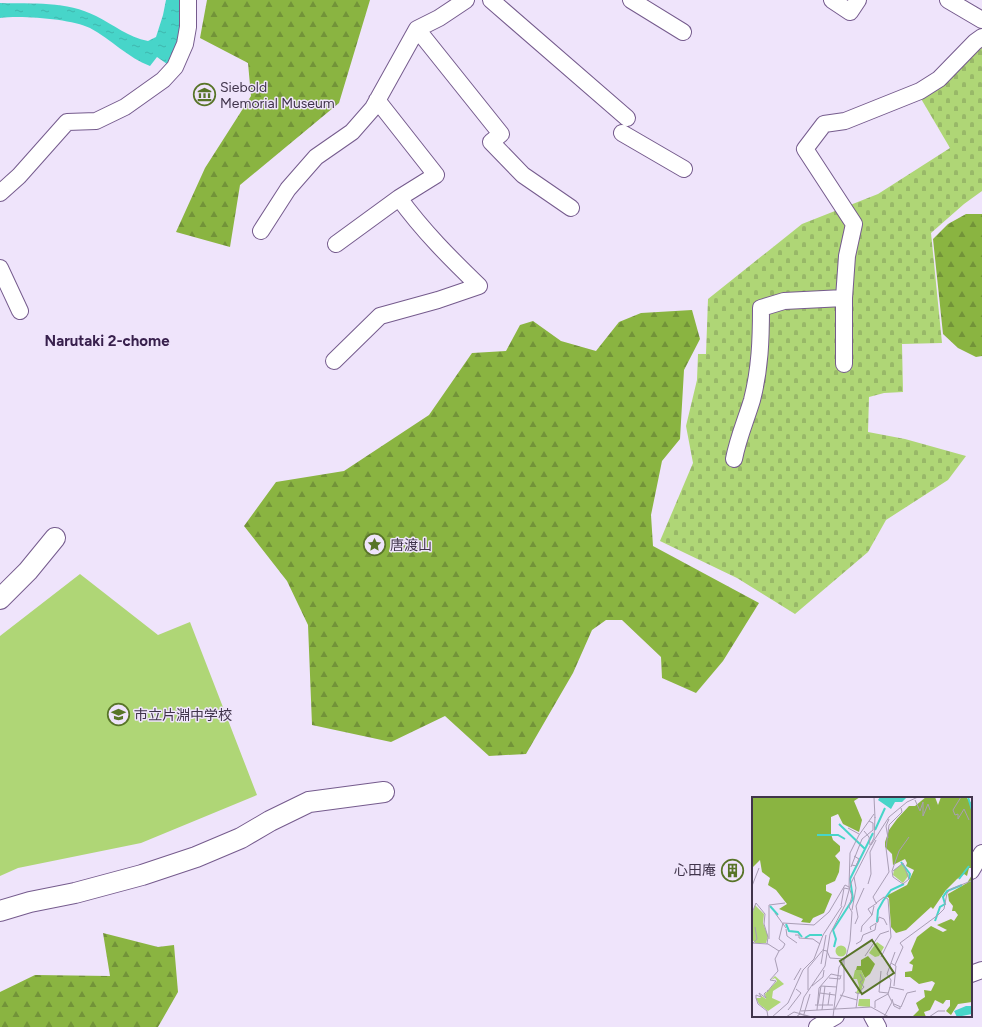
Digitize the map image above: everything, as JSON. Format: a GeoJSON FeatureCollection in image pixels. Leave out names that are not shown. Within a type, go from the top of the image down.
{"type":"FeatureCollection","features":[{"type":"Feature","properties":{"kind":"street"},"geometry":{"type":"LineString","coordinates":[[0,193],[19,176],[67,122],[96,121],[125,107],[163,80],[175,67],[185,44],[188,27],[188,0]]}},
{"type":"Feature","properties":{"kind":"street"},"geometry":{"type":"LineString","coordinates":[[261,231],[288,189],[316,157],[352,132],[377,100],[416,29],[439,18],[466,0]]}},
{"type":"Feature","properties":{"kind":"street"},"geometry":{"type":"LineString","coordinates":[[491,0],[627,118]]}},
{"type":"Feature","properties":{"kind":"street"},"geometry":{"type":"LineString","coordinates":[[632,0],[683,32]]}},
{"type":"Feature","properties":{"kind":"street"},"geometry":{"type":"LineString","coordinates":[[832,0],[850,12],[858,0]]}},
{"type":"Feature","properties":{"kind":"street"},"geometry":{"type":"LineString","coordinates":[[948,0],[982,20]]}},
{"type":"Feature","properties":{"kind":"street"},"geometry":{"type":"LineString","coordinates":[[416,29],[501,134],[491,142],[523,175],[571,208]]}},
{"type":"Feature","properties":{"kind":"street"},"geometry":{"type":"LineString","coordinates":[[844,364],[844,298],[848,256],[854,224],[805,149],[824,124],[845,122],[920,91],[939,79],[982,37]]}},
{"type":"Feature","properties":{"kind":"street"},"geometry":{"type":"LineString","coordinates":[[336,244],[399,198],[436,175],[377,100]]}},
{"type":"Feature","properties":{"kind":"street"},"geometry":{"type":"LineString","coordinates":[[622,133],[684,168]]}},
{"type":"Feature","properties":{"kind":"street"},"geometry":{"type":"LineString","coordinates":[[334,361],[380,316],[399,312],[479,286],[438,247],[418,225],[399,198]]}},
{"type":"Feature","properties":{"kind":"street"},"geometry":{"type":"LineString","coordinates":[[0,268],[20,311]]}},
{"type":"Feature","properties":{"kind":"street"},"geometry":{"type":"LineString","coordinates":[[734,459],[738,439],[751,400],[760,357],[761,308],[784,301],[844,298]]}},
{"type":"Feature","properties":{"kind":"street"},"geometry":{"type":"LineString","coordinates":[[0,599],[28,571],[55,538]]}},
{"type":"Feature","properties":{"kind":"street"},"geometry":{"type":"LineString","coordinates":[[0,912],[30,902],[74,893],[135,877],[196,857],[241,838],[270,820],[309,802],[384,792]]}},
{"type":"Feature","properties":{"kind":"street"},"geometry":{"type":"LineString","coordinates":[[972,869],[982,853]]}},
{"type":"Feature","properties":{"kind":"street"},"geometry":{"type":"LineString","coordinates":[[972,974],[982,970]]}},
{"type":"Feature","properties":{"kind":"street"},"geometry":{"type":"LineString","coordinates":[[817,1027],[834,1017]]}},
{"type":"Feature","properties":{"kind":"street"},"geometry":{"type":"LineString","coordinates":[[873,1017],[878,1027]]}},
{"type":"Feature","properties":{"kind":"green space"},"geometry":{"type":"Polygon","coordinates":[[[207,0],[370,0],[339,103],[240,185],[230,247],[176,232],[205,168],[251,96],[248,63],[200,38],[207,0]]]}},
{"type":"Feature","properties":{"kind":"green space"},"geometry":{"type":"Polygon","coordinates":[[[982,47],[982,191],[964,204],[931,233],[942,343],[902,344],[903,392],[884,393],[869,397],[868,432],[905,439],[966,456],[948,480],[886,520],[868,552],[795,614],[737,578],[660,541],[693,463],[686,426],[697,380],[698,354],[706,354],[708,299],[802,224],[878,194],[950,148],[920,97],[982,47]]]}},
{"type":"Feature","properties":{"kind":"green space"},"geometry":{"type":"Polygon","coordinates":[[[966,214],[982,214],[982,356],[976,357],[958,348],[943,334],[933,239],[948,224],[966,214]]]}},
{"type":"Feature","properties":{"kind":"green space"},"geometry":{"type":"Polygon","coordinates":[[[692,310],[700,339],[684,370],[680,439],[662,461],[651,515],[653,546],[759,603],[723,661],[696,693],[662,678],[661,657],[622,620],[606,620],[592,630],[573,673],[526,754],[489,756],[445,716],[391,742],[312,725],[308,625],[287,581],[244,526],[276,482],[344,471],[429,415],[472,353],[506,351],[520,325],[533,321],[561,341],[596,351],[619,322],[641,313],[692,310]]]}},
{"type":"Feature","properties":{"kind":"green space","name":"市立片淵中学校"},"geometry":{"type":"Polygon","coordinates":[[[80,574],[158,635],[190,622],[257,795],[141,843],[18,868],[0,876],[0,636],[80,574]]]}},
{"type":"Feature","properties":{"kind":"green space"},"geometry":{"type":"Polygon","coordinates":[[[103,933],[158,947],[174,945],[178,992],[158,1027],[0,1027],[0,992],[35,975],[110,976],[103,933]]]}},
{"type":"Feature","properties":{"kind":"water"},"geometry":{"type":"Polygon","coordinates":[[[166,0],[184,0],[180,47],[170,66],[157,57],[150,66],[142,63],[98,32],[82,25],[46,18],[0,18],[0,3],[49,4],[85,11],[128,34],[148,41],[156,37],[166,0]]]}},
{"type":"Feature","properties":{"kind":"place","name":"Siebold Memorial Museum"},"geometry":{"type":"Point","coordinates":[204,95]}},
{"type":"Feature","properties":{"kind":"place","name":"唐渡山"},"geometry":{"type":"Point","coordinates":[375,545]}},
{"type":"Feature","properties":{"kind":"place","name":"市立片淵中学校"},"geometry":{"type":"Point","coordinates":[119,715]}},
{"type":"Feature","properties":{"kind":"place","name":"心田庵"},"geometry":{"type":"Point","coordinates":[732,870]}},
{"type":"Feature","properties":{"kind":"district","name":"Narutaki 2-chome"},"geometry":{"type":"Point","coordinates":[107,341]}}]}
